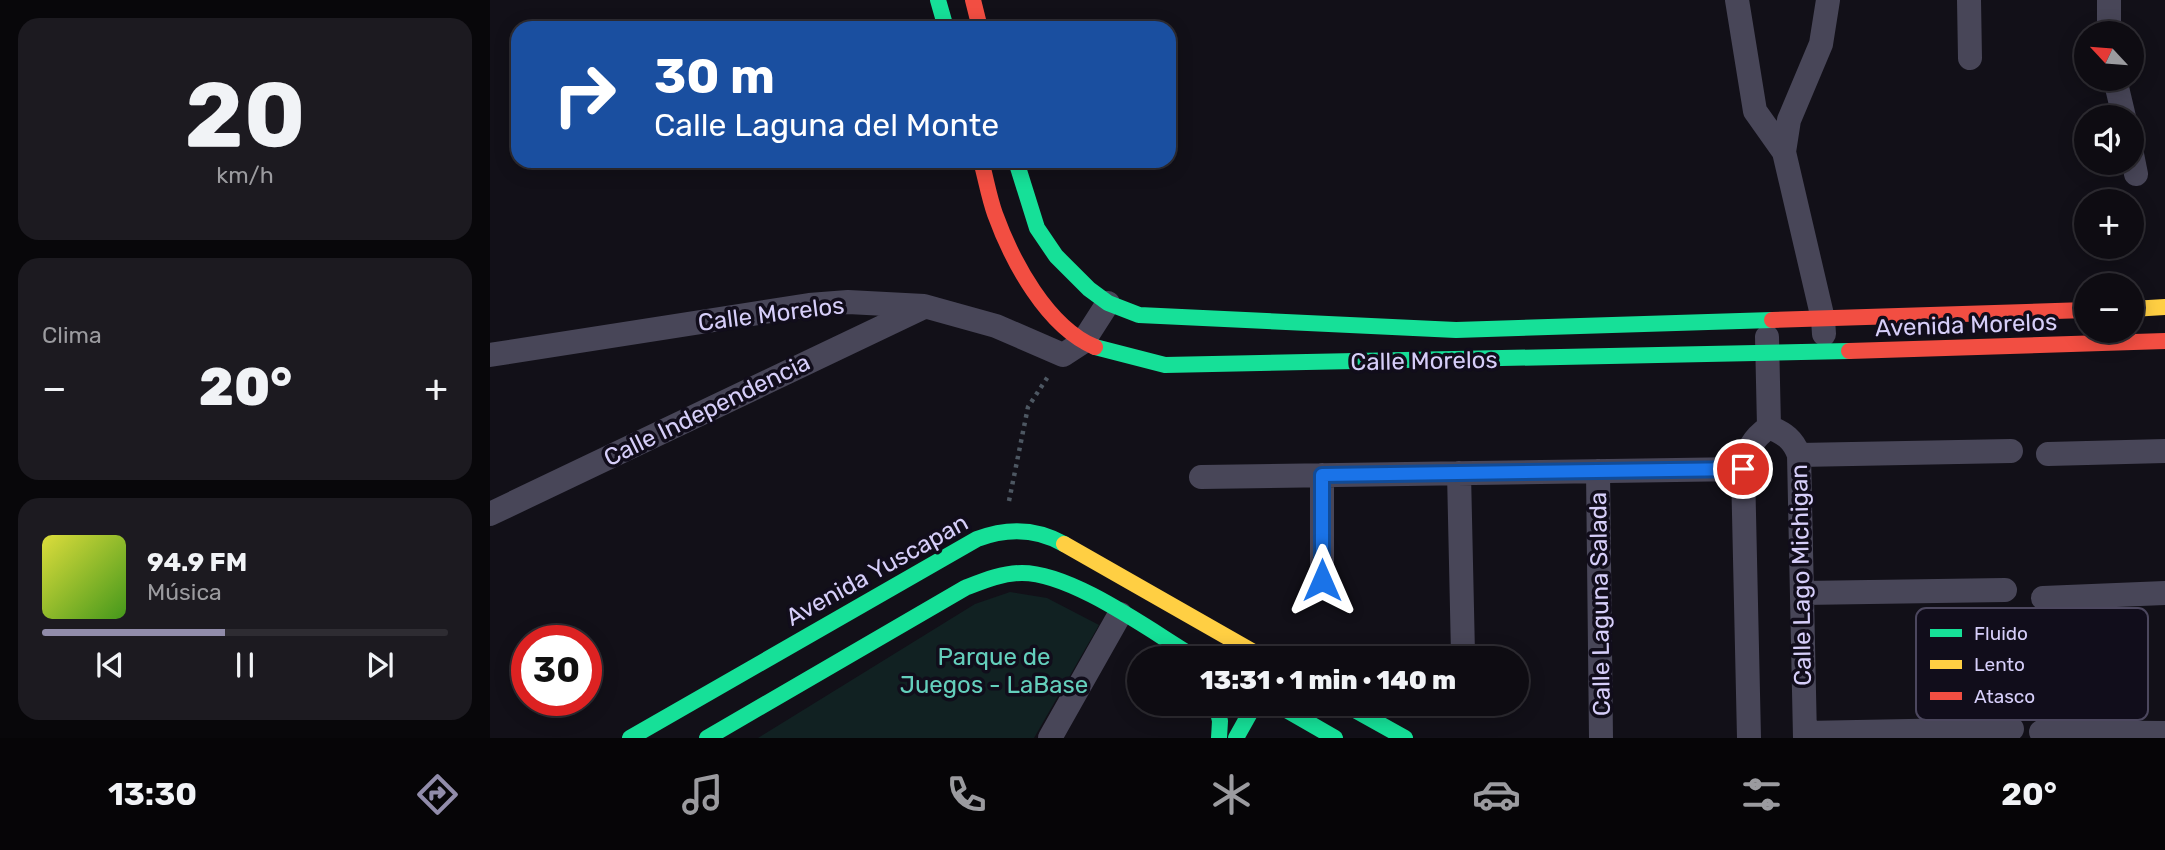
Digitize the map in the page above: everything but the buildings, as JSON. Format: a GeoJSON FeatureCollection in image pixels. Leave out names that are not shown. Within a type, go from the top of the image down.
{"type":"FeatureCollection","features":[{"type":"Feature","properties":{"kind":"street"},"geometry":{"type":"LineString","coordinates":[[938,0],[944,21]]}},
{"type":"Feature","properties":{"kind":"street"},"geometry":{"type":"LineString","coordinates":[[973,0],[978,21]]}},
{"type":"Feature","properties":{"kind":"street"},"geometry":{"type":"LineString","coordinates":[[1737,0],[1755,111],[1784,152]]}},
{"type":"Feature","properties":{"kind":"street"},"geometry":{"type":"LineString","coordinates":[[1825,353],[1822,319],[1784,152],[1789,120],[1821,44],[1828,0]]}},
{"type":"Feature","properties":{"kind":"street"},"geometry":{"type":"LineString","coordinates":[[1969,0],[1970,58]]}},
{"type":"Feature","properties":{"kind":"street"},"geometry":{"type":"LineString","coordinates":[[2109,0],[2109,21]]}},
{"type":"Feature","properties":{"kind":"street"},"geometry":{"type":"LineString","coordinates":[[983,168],[995,214],[1017,262],[1037,294],[1060,321],[1073,349]]}},
{"type":"Feature","properties":{"kind":"street"},"geometry":{"type":"LineString","coordinates":[[1018,168],[1037,228],[1056,256],[1099,296],[1073,349]]}},
{"type":"Feature","properties":{"kind":"street","name":"Calle Morelos"},"geometry":{"type":"LineString","coordinates":[[1099,296],[1139,314],[1456,330],[1767,320]]}},
{"type":"Feature","properties":{"kind":"street","name":"Calle Morelos"},"geometry":{"type":"LineString","coordinates":[[490,355],[808,305],[848,302],[924,306],[1073,349],[1165,365],[1768,352]]}},
{"type":"Feature","properties":{"kind":"street","name":"Calle Independencia"},"geometry":{"type":"LineString","coordinates":[[490,514],[924,306]]}},
{"type":"Feature","properties":{"kind":"street"},"geometry":{"type":"LineString","coordinates":[[2144,308],[2165,307]]}},
{"type":"Feature","properties":{"kind":"street","name":"Avenida Morelos"},"geometry":{"type":"LineString","coordinates":[[1767,320],[2074,310]]}},
{"type":"Feature","properties":{"kind":"street"},"geometry":{"type":"LineString","coordinates":[[1749,738],[1743,469],[1748,448],[1756,436],[1769,427],[1767,320]]}},
{"type":"Feature","properties":{"kind":"street"},"geometry":{"type":"LineString","coordinates":[[1387,362],[1390,327]]}},
{"type":"Feature","properties":{"kind":"street","name":"Avenida Morelos"},"geometry":{"type":"LineString","coordinates":[[1768,352],[1825,353],[2165,341]]}},
{"type":"Feature","properties":{"kind":"street","name":"Calle Lago Michigan"},"geometry":{"type":"LineString","coordinates":[[1769,427],[1783,433],[1795,443],[1799,455],[1805,735]]}},
{"type":"Feature","properties":{"kind":"street"},"geometry":{"type":"LineString","coordinates":[[1799,455],[2011,451]]}},
{"type":"Feature","properties":{"kind":"street"},"geometry":{"type":"LineString","coordinates":[[2048,454],[2165,451]]}},
{"type":"Feature","properties":{"kind":"street"},"geometry":{"type":"LineString","coordinates":[[1201,477],[1743,469]]}},
{"type":"Feature","properties":{"kind":"street","name":"Calle Laguna Salada"},"geometry":{"type":"LineString","coordinates":[[1598,471],[1601,738]]}},
{"type":"Feature","properties":{"kind":"street"},"geometry":{"type":"LineString","coordinates":[[1459,473],[1463,646]]}},
{"type":"Feature","properties":{"kind":"street"},"geometry":{"type":"LineString","coordinates":[[1322,475],[1322,580]]}},
{"type":"Feature","properties":{"kind":"street","name":"Avenida Yuscapan"},"geometry":{"type":"LineString","coordinates":[[630,738],[975,538],[1003,530],[1032,531],[1059,541],[1244,646]]}},
{"type":"Feature","properties":{"kind":"street"},"geometry":{"type":"LineString","coordinates":[[707,738],[965,588],[996,576],[1028,573],[1060,582],[1174,645]]}},
{"type":"Feature","properties":{"kind":"street"},"geometry":{"type":"LineString","coordinates":[[1802,593],[2005,590]]}},
{"type":"Feature","properties":{"kind":"street"},"geometry":{"type":"LineString","coordinates":[[2043,598],[2165,593]]}},
{"type":"Feature","properties":{"kind":"street"},"geometry":{"type":"LineString","coordinates":[[1050,738],[1120,614]]}},
{"type":"Feature","properties":{"kind":"street"},"geometry":{"type":"LineString","coordinates":[[1219,716],[1219,738]]}},
{"type":"Feature","properties":{"kind":"street"},"geometry":{"type":"LineString","coordinates":[[1236,738],[1248,716]]}},
{"type":"Feature","properties":{"kind":"street"},"geometry":{"type":"LineString","coordinates":[[1296,716],[1335,738]]}},
{"type":"Feature","properties":{"kind":"street"},"geometry":{"type":"LineString","coordinates":[[1366,716],[1405,738]]}},
{"type":"Feature","properties":{"kind":"street"},"geometry":{"type":"LineString","coordinates":[[1805,735],[2012,729]]}},
{"type":"Feature","properties":{"kind":"street"},"geometry":{"type":"LineString","coordinates":[[2041,732],[2165,733]]}},
{"type":"Feature","properties":{"kind":"path"},"geometry":{"type":"LineString","coordinates":[[1003,530],[1028,407],[1073,349]]}},
{"type":"Feature","properties":{"kind":"green space","name":"Parque de Juegos - LaBase"},"geometry":{"type":"Polygon","coordinates":[[[1010,592],[1047,598],[1099,625],[1034,738],[758,738],[975,604],[1010,592]]]}},
{"type":"Feature","properties":{"kind":"traffic: fast"},"geometry":{"type":"LineString","coordinates":[[938,0],[944,21]]}},
{"type":"Feature","properties":{"kind":"traffic: fast"},"geometry":{"type":"LineString","coordinates":[[1018,168],[1037,228],[1056,256],[1089,289],[1108,303],[1139,315],[1456,330],[1772,320]]}},
{"type":"Feature","properties":{"kind":"traffic: fast"},"geometry":{"type":"LineString","coordinates":[[1095,347],[1165,365],[1849,351]]}},
{"type":"Feature","properties":{"kind":"traffic: fast"},"geometry":{"type":"LineString","coordinates":[[630,738],[977,539],[1021,531],[1043,535],[1064,544]]}},
{"type":"Feature","properties":{"kind":"traffic: fast"},"geometry":{"type":"LineString","coordinates":[[707,738],[965,588],[1007,574],[1042,576],[1065,583],[1112,606],[1177,646]]}},
{"type":"Feature","properties":{"kind":"traffic: fast"},"geometry":{"type":"LineString","coordinates":[[1219,716],[1219,738]]}},
{"type":"Feature","properties":{"kind":"traffic: fast"},"geometry":{"type":"LineString","coordinates":[[1236,738],[1248,716]]}},
{"type":"Feature","properties":{"kind":"traffic: fast"},"geometry":{"type":"LineString","coordinates":[[1297,716],[1335,738]]}},
{"type":"Feature","properties":{"kind":"traffic: fast"},"geometry":{"type":"LineString","coordinates":[[1366,716],[1405,738]]}},
{"type":"Feature","properties":{"kind":"traffic: slow"},"geometry":{"type":"LineString","coordinates":[[2144,308],[2165,307]]}},
{"type":"Feature","properties":{"kind":"traffic: slow"},"geometry":{"type":"LineString","coordinates":[[1064,544],[1243,646]]}},
{"type":"Feature","properties":{"kind":"traffic: jam"},"geometry":{"type":"LineString","coordinates":[[973,0],[978,21]]}},
{"type":"Feature","properties":{"kind":"traffic: jam"},"geometry":{"type":"LineString","coordinates":[[983,168],[1002,232],[1033,291],[1062,324],[1095,347]]}},
{"type":"Feature","properties":{"kind":"traffic: jam"},"geometry":{"type":"LineString","coordinates":[[1772,320],[2074,310]]}},
{"type":"Feature","properties":{"kind":"traffic: jam"},"geometry":{"type":"LineString","coordinates":[[1849,351],[2165,341]]}},
{"type":"Feature","properties":{"kind":"route"},"geometry":{"type":"LineString","coordinates":[[1322,580],[1322,475],[1743,469]]}}]}
